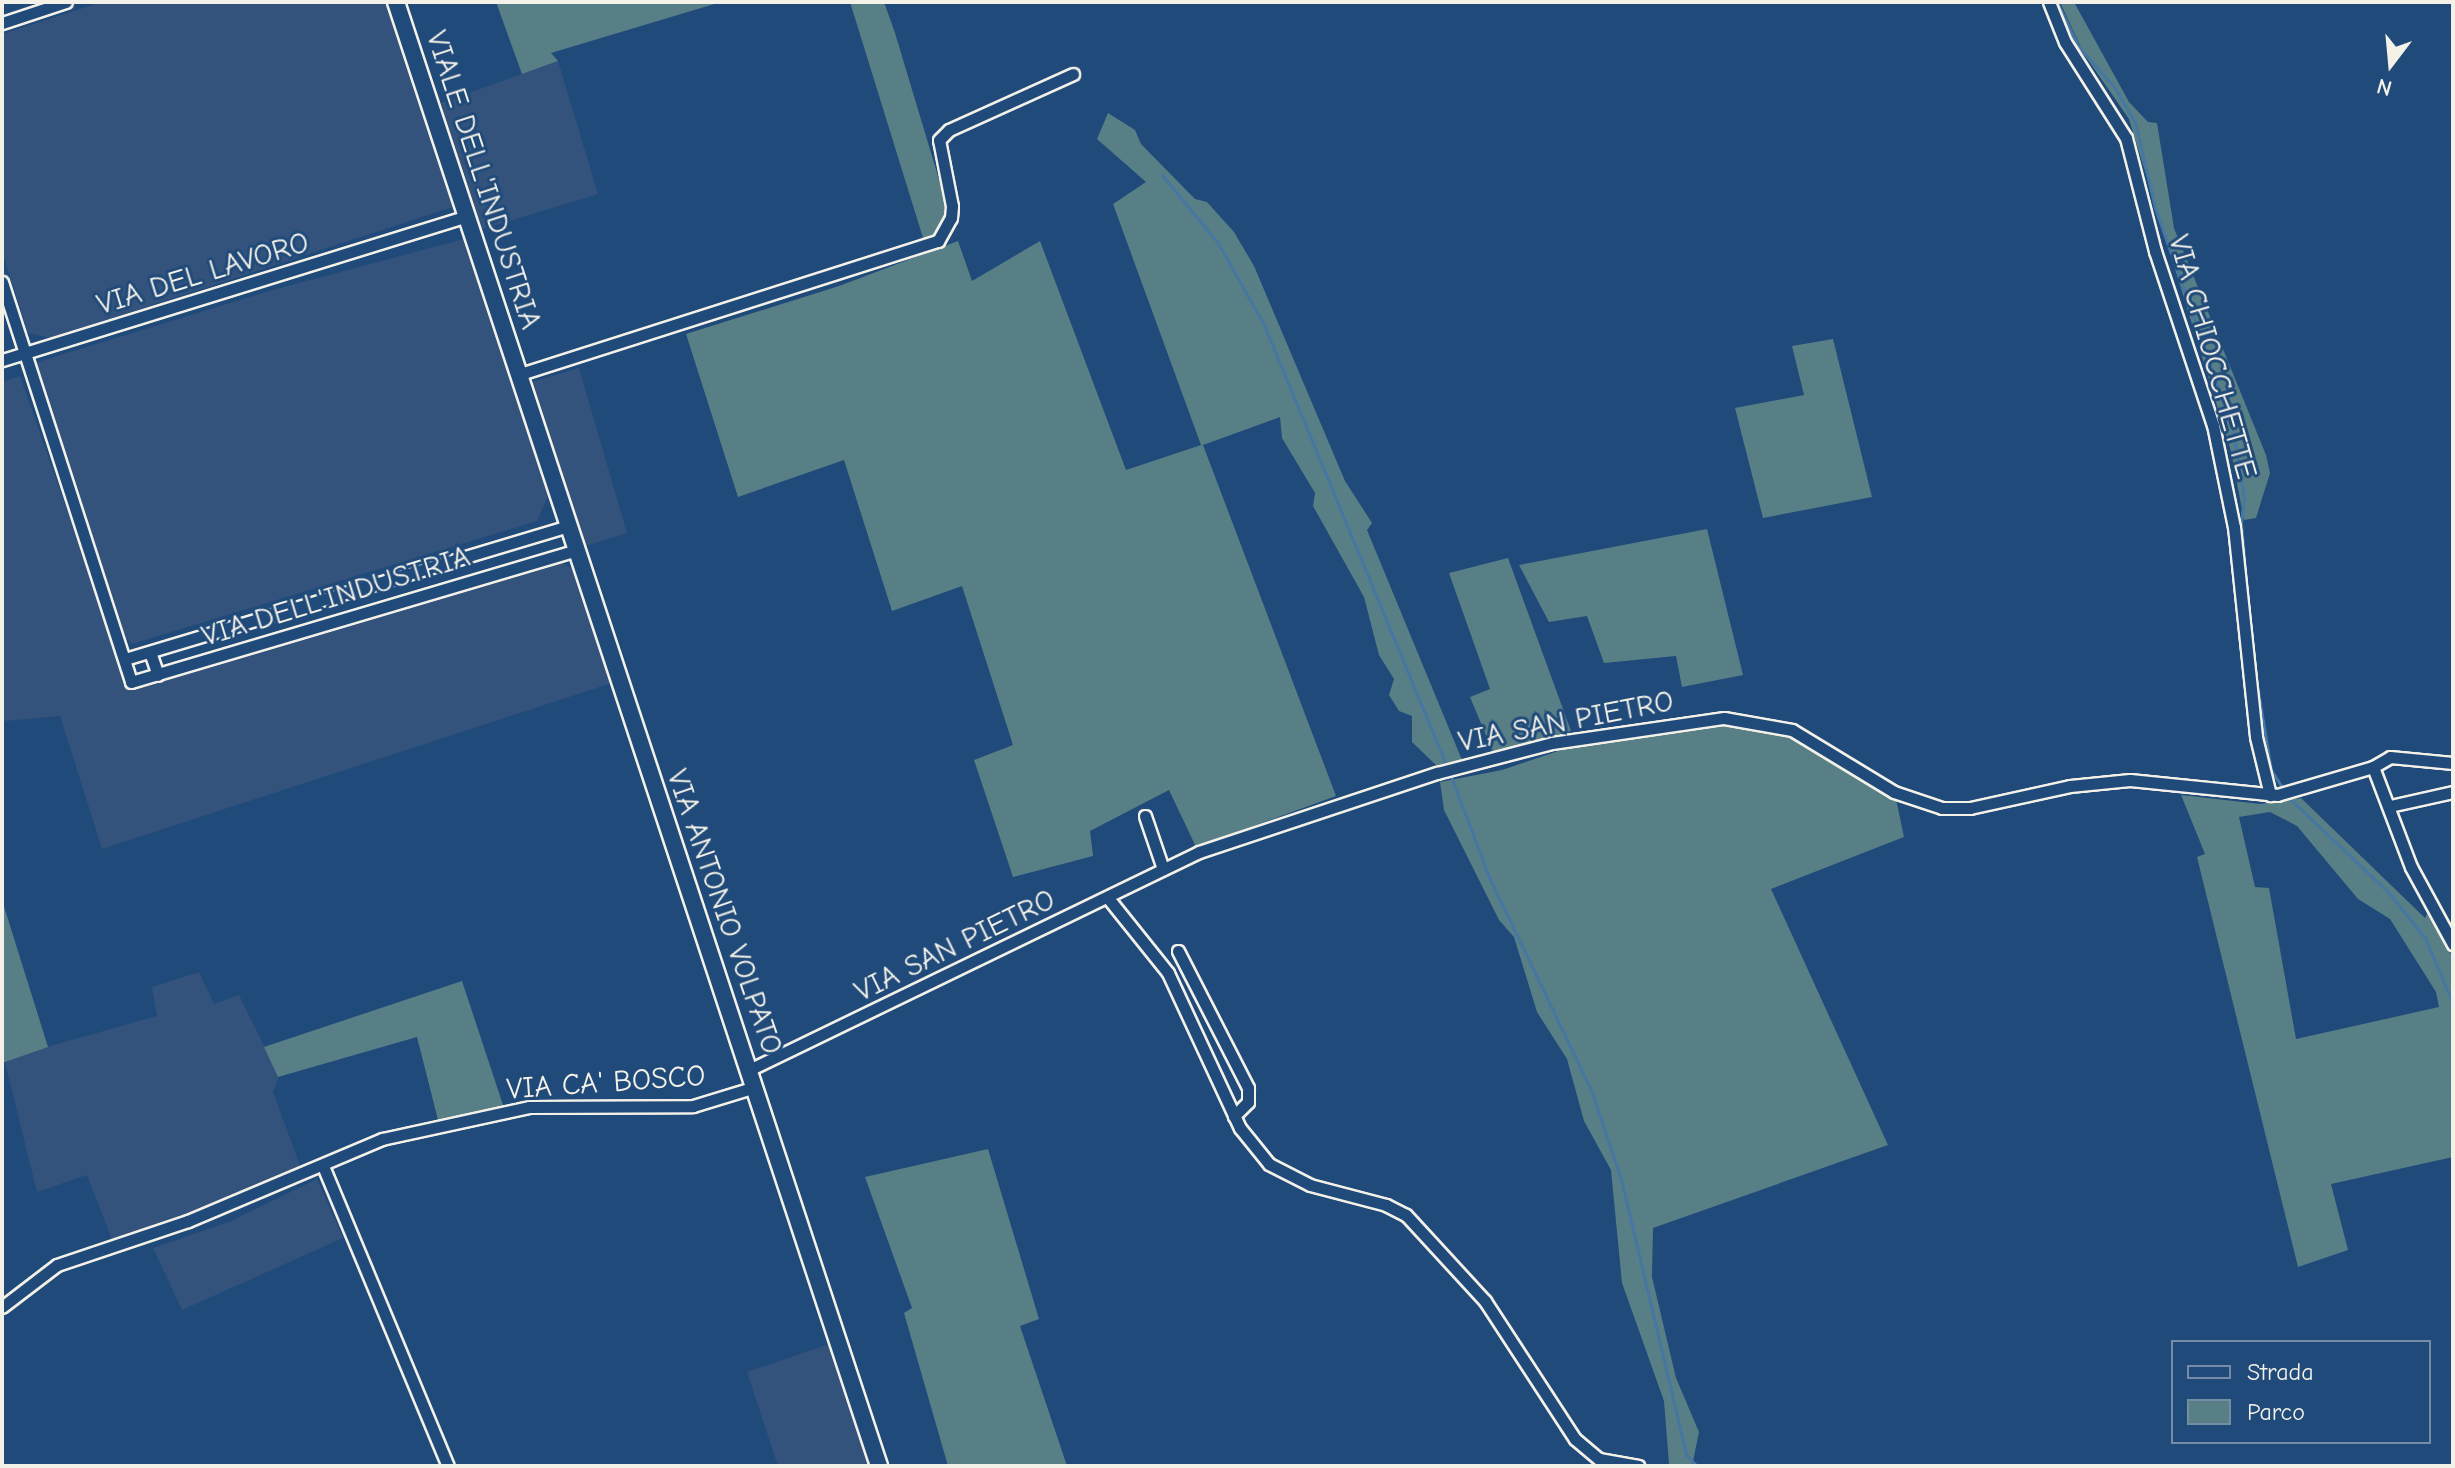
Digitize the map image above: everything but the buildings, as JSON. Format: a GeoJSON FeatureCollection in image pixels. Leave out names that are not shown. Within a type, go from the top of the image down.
{"type":"FeatureCollection","features":[{"type":"Feature","properties":{"kind":"street"},"geometry":{"type":"LineString","coordinates":[[2,23],[66,2]]}},
{"type":"Feature","properties":{"kind":"street","name":"VIALE DELL'INDUSTRIA"},"geometry":{"type":"LineString","coordinates":[[396,2],[517,375]]}},
{"type":"Feature","properties":{"kind":"street","name":"VIA CHIOCCHETTE"},"geometry":{"type":"LineString","coordinates":[[2049,2],[2065,42],[2126,138],[2155,251],[2213,425],[2234,527],[2256,737],[2274,795]]}},
{"type":"Feature","properties":{"kind":"street"},"geometry":{"type":"LineString","coordinates":[[517,375],[938,241],[951,218],[952,206],[939,140],[949,130],[1073,74]]}},
{"type":"Feature","properties":{"kind":"street","name":"VIA DEL LAVORO"},"geometry":{"type":"LineString","coordinates":[[2,360],[465,217]]}},
{"type":"Feature","properties":{"kind":"street"},"geometry":{"type":"LineString","coordinates":[[2,282],[125,659]]}},
{"type":"Feature","properties":{"kind":"street","name":"VIA ANTONIO VOLPATO"},"geometry":{"type":"LineString","coordinates":[[517,375],[879,1466]]}},
{"type":"Feature","properties":{"kind":"street","name":"VIA DELL'INDUSTRIA"},"geometry":{"type":"LineString","coordinates":[[569,526],[125,659],[131,682],[577,550]]}},
{"type":"Feature","properties":{"kind":"street"},"geometry":{"type":"LineString","coordinates":[[150,652],[158,675]]}},
{"type":"Feature","properties":{"kind":"street","name":"VIA SAN PIETRO"},"geometry":{"type":"LineString","coordinates":[[749,1070],[1199,852],[1437,773],[1584,736],[1724,718],[1792,730],[1894,792],[1942,808],[1970,808],[2070,786],[2130,780],[2274,795],[2373,767],[2390,757],[2453,763]]}},
{"type":"Feature","properties":{"kind":"street"},"geometry":{"type":"LineString","coordinates":[[2373,767],[2411,867],[2453,944]]}},
{"type":"Feature","properties":{"kind":"street"},"geometry":{"type":"LineString","coordinates":[[2390,806],[2453,792]]}},
{"type":"Feature","properties":{"kind":"street"},"geometry":{"type":"LineString","coordinates":[[1147,818],[1163,869]]}},
{"type":"Feature","properties":{"kind":"street"},"geometry":{"type":"LineString","coordinates":[[1108,898],[1168,973],[1234,1116],[1269,1164],[1310,1185],[1386,1205],[1406,1215],[1485,1301],[1575,1439],[1599,1459],[1638,1466]]}},
{"type":"Feature","properties":{"kind":"street"},"geometry":{"type":"LineString","coordinates":[[1178,951],[1248,1088],[1248,1102],[1234,1116]]}},
{"type":"Feature","properties":{"kind":"street","name":"VIA CA' BOSCO"},"geometry":{"type":"LineString","coordinates":[[2,1307],[57,1265],[188,1221],[382,1139],[529,1107],[693,1106],[755,1087]]}},
{"type":"Feature","properties":{"kind":"street"},"geometry":{"type":"LineString","coordinates":[[323,1166],[448,1466]]}},
{"type":"Feature","properties":{"kind":"shaded area"},"geometry":{"type":"Polygon","coordinates":[[[102,2],[387,2],[453,207],[51,338],[28,333],[2,252],[2,34],[102,2]]]}},
{"type":"Feature","properties":{"kind":"shaded area"},"geometry":{"type":"Polygon","coordinates":[[[558,61],[598,194],[480,230],[441,103],[558,61]]]}},
{"type":"Feature","properties":{"kind":"shaded area"},"geometry":{"type":"Polygon","coordinates":[[[464,239],[550,492],[537,521],[132,644],[123,635],[31,364],[269,291],[464,239]]]}},
{"type":"Feature","properties":{"kind":"shaded area"},"geometry":{"type":"Polygon","coordinates":[[[579,368],[627,533],[586,546],[532,382],[579,368]]]}},
{"type":"Feature","properties":{"kind":"shaded area"},"geometry":{"type":"Polygon","coordinates":[[[20,376],[128,684],[561,562],[576,571],[612,683],[102,849],[60,716],[5,721],[2,710],[2,382],[20,376]]]}},
{"type":"Feature","properties":{"kind":"shaded area"},"geometry":{"type":"Polygon","coordinates":[[[199,972],[214,1004],[239,995],[279,1077],[273,1092],[301,1168],[222,1206],[113,1242],[87,1175],[37,1192],[4,1059],[157,1016],[152,987],[199,972]]]}},
{"type":"Feature","properties":{"kind":"shaded area"},"geometry":{"type":"Polygon","coordinates":[[[317,1179],[343,1238],[182,1310],[153,1248],[229,1222],[317,1179]]]}},
{"type":"Feature","properties":{"kind":"shaded area"},"geometry":{"type":"Polygon","coordinates":[[[832,1343],[871,1466],[778,1466],[747,1372],[832,1343]]]}},
{"type":"Feature","properties":{"kind":"green space"},"geometry":{"type":"Polygon","coordinates":[[[496,2],[721,2],[551,53],[558,61],[522,74],[496,2]]]}},
{"type":"Feature","properties":{"kind":"green space"},"geometry":{"type":"Polygon","coordinates":[[[850,2],[884,2],[895,33],[950,216],[945,232],[924,241],[850,2]]]}},
{"type":"Feature","properties":{"kind":"green space"},"geometry":{"type":"Polygon","coordinates":[[[2060,2],[2074,2],[2129,102],[2148,122],[2157,123],[2174,228],[2266,455],[2270,473],[2256,518],[2244,520],[2231,451],[2129,119],[2084,54],[2060,2]]]}},
{"type":"Feature","properties":{"kind":"green space"},"geometry":{"type":"Polygon","coordinates":[[[1108,113],[1135,130],[1141,144],[1195,199],[1207,202],[1234,232],[1254,266],[1345,481],[1372,523],[1367,530],[1462,760],[1438,767],[1412,742],[1412,716],[1399,711],[1389,695],[1394,679],[1379,655],[1364,597],[1313,506],[1315,493],[1282,438],[1280,417],[1203,445],[1336,796],[1196,847],[1169,790],[1090,831],[1093,856],[1013,877],[974,760],[1013,745],[962,586],[892,611],[844,460],[738,497],[686,334],[839,286],[958,241],[972,281],[1040,241],[1126,470],[1201,445],[1113,204],[1146,182],[1097,139],[1108,113]]]}},
{"type":"Feature","properties":{"kind":"green space"},"geometry":{"type":"Polygon","coordinates":[[[1833,339],[1872,497],[1763,518],[1735,408],[1804,395],[1792,346],[1833,339]]]}},
{"type":"Feature","properties":{"kind":"green space"},"geometry":{"type":"Polygon","coordinates":[[[1707,529],[1743,675],[1682,687],[1676,656],[1604,663],[1587,616],[1549,622],[1519,565],[1707,529]]]}},
{"type":"Feature","properties":{"kind":"green space"},"geometry":{"type":"Polygon","coordinates":[[[1508,558],[1571,731],[1493,752],[1470,697],[1490,689],[1449,573],[1508,558]]]}},
{"type":"Feature","properties":{"kind":"green space"},"geometry":{"type":"Polygon","coordinates":[[[1733,725],[1794,737],[1896,799],[1904,837],[1771,889],[1888,1145],[1653,1228],[1652,1277],[1676,1378],[1699,1432],[1692,1466],[1676,1466],[1669,1464],[1664,1401],[1622,1283],[1611,1170],[1584,1121],[1567,1059],[1537,1012],[1514,937],[1499,920],[1444,810],[1440,782],[1502,770],[1582,743],[1733,725]]]}},
{"type":"Feature","properties":{"kind":"green space"},"geometry":{"type":"Polygon","coordinates":[[[2181,795],[2260,804],[2301,798],[2425,918],[2428,912],[2453,958],[2453,1157],[2331,1184],[2348,1250],[2298,1267],[2197,857],[2205,854],[2181,795]],[[2270,812],[2239,817],[2255,887],[2269,888],[2296,1039],[2439,1007],[2436,992],[2390,919],[2358,899],[2297,826],[2270,812]]]}},
{"type":"Feature","properties":{"kind":"green space"},"geometry":{"type":"Polygon","coordinates":[[[2,900],[48,1047],[2,1063],[2,900]]]}},
{"type":"Feature","properties":{"kind":"green space"},"geometry":{"type":"Polygon","coordinates":[[[462,981],[504,1108],[439,1124],[417,1037],[278,1077],[264,1047],[462,981]]]}},
{"type":"Feature","properties":{"kind":"green space"},"geometry":{"type":"Polygon","coordinates":[[[988,1149],[1039,1319],[1020,1326],[1067,1466],[948,1466],[904,1313],[912,1308],[865,1177],[988,1149]]]}},
{"type":"Feature","properties":{"kind":"waterway"},"geometry":{"type":"LineString","coordinates":[[2057,2],[2078,46],[2115,88],[2135,122],[2155,208],[2233,430],[2244,498],[2241,523],[2253,661],[2271,770],[2289,798],[2389,893],[2425,938],[2453,1004]]}},
{"type":"Feature","properties":{"kind":"waterway"},"geometry":{"type":"LineString","coordinates":[[1162,175],[1218,243],[1264,325],[1447,767]]}},
{"type":"Feature","properties":{"kind":"waterway"},"geometry":{"type":"LineString","coordinates":[[1450,774],[1489,877],[1591,1090],[1621,1179],[1686,1455],[1697,1466]]}}]}
